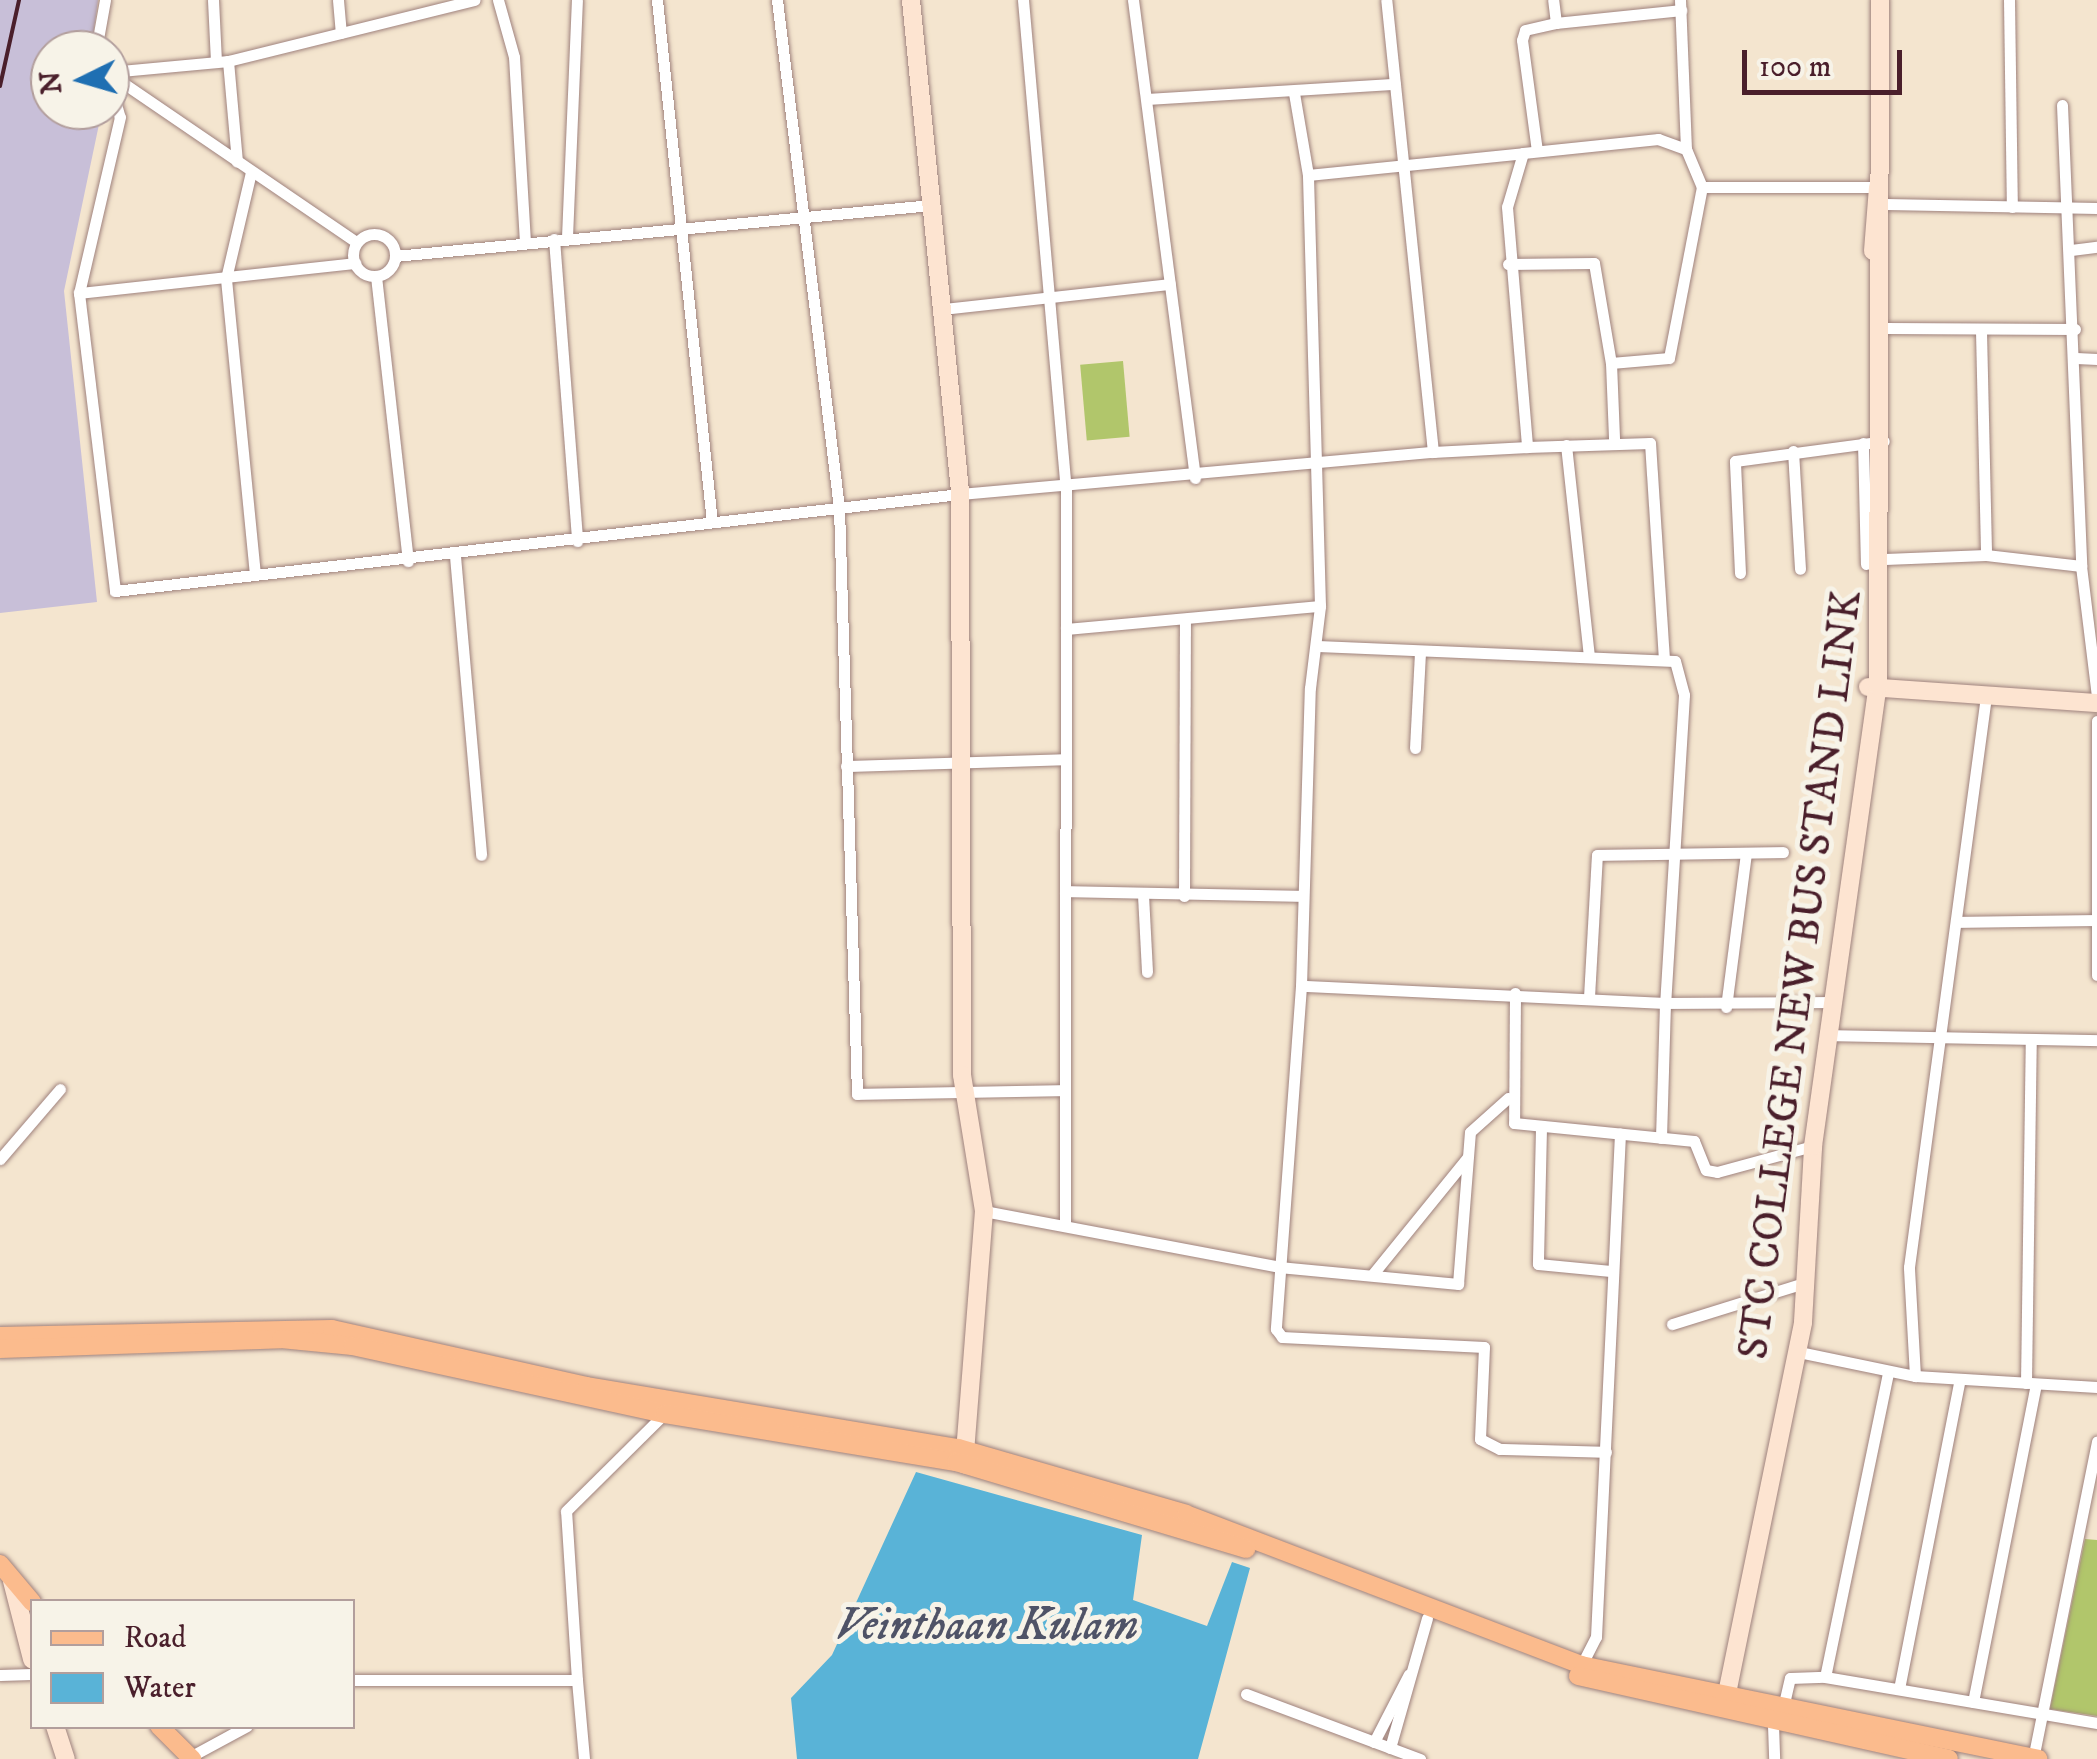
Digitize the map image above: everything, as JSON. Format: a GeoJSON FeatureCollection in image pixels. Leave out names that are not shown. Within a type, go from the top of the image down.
{"type":"FeatureCollection","features":[{"type":"Feature","properties":{"kind":"main road"},"geometry":{"type":"LineString","coordinates":[[0,1336],[332,1329],[668,1408]]}},
{"type":"Feature","properties":{"kind":"main road"},"geometry":{"type":"LineString","coordinates":[[0,1348],[280,1338],[961,1456],[1186,1514],[1579,1670]]}},
{"type":"Feature","properties":{"kind":"main road"},"geometry":{"type":"LineString","coordinates":[[961,1456],[1255,1552],[1427,1618],[1579,1670],[1949,1759]]}},
{"type":"Feature","properties":{"kind":"main road"},"geometry":{"type":"LineString","coordinates":[[0,1564],[30,1600]]}},
{"type":"Feature","properties":{"kind":"main road"},"geometry":{"type":"LineString","coordinates":[[1777,1718],[2035,1759]]}},
{"type":"Feature","properties":{"kind":"main road"},"geometry":{"type":"LineString","coordinates":[[162,1729],[189,1758]]}},
{"type":"Feature","properties":{"kind":"street"},"geometry":{"type":"LineString","coordinates":[[99,30],[104,0]]}},
{"type":"Feature","properties":{"kind":"street"},"geometry":{"type":"LineString","coordinates":[[213,0],[236,162]]}},
{"type":"Feature","properties":{"kind":"street"},"geometry":{"type":"LineString","coordinates":[[338,0],[341,33]]}},
{"type":"Feature","properties":{"kind":"street"},"geometry":{"type":"LineString","coordinates":[[130,71],[222,61],[341,33],[424,6],[475,0]]}},
{"type":"Feature","properties":{"kind":"street"},"geometry":{"type":"LineString","coordinates":[[498,0],[514,58],[525,242]]}},
{"type":"Feature","properties":{"kind":"street"},"geometry":{"type":"LineString","coordinates":[[577,0],[560,238],[577,541]]}},
{"type":"Feature","properties":{"kind":"street"},"geometry":{"type":"LineString","coordinates":[[656,0],[712,522]]}},
{"type":"Feature","properties":{"kind":"street"},"geometry":{"type":"LineString","coordinates":[[777,0],[839,508],[857,1094],[1065,1090]]}},
{"type":"Feature","properties":{"kind":"street"},"geometry":{"type":"LineString","coordinates":[[902,0],[943,308],[955,494],[960,1094],[975,1194],[961,1456]]}},
{"type":"Feature","properties":{"kind":"street"},"geometry":{"type":"LineString","coordinates":[[911,0],[955,494]]}},
{"type":"Feature","properties":{"kind":"street"},"geometry":{"type":"LineString","coordinates":[[1023,0],[1054,295],[1066,488],[1064,1225]]}},
{"type":"Feature","properties":{"kind":"street"},"geometry":{"type":"LineString","coordinates":[[1133,0],[1194,478]]}},
{"type":"Feature","properties":{"kind":"street"},"geometry":{"type":"LineString","coordinates":[[1386,0],[1433,452]]}},
{"type":"Feature","properties":{"kind":"street"},"geometry":{"type":"LineString","coordinates":[[1553,0],[1556,23]]}},
{"type":"Feature","properties":{"kind":"street","name":"STC COLLEGE NEW BUS STAND LINK"},"geometry":{"type":"LineString","coordinates":[[1724,1707],[1768,1515],[1791,1350],[1803,1322],[1809,1147],[1828,1035],[1828,1002],[1873,686],[1873,442],[1885,328],[1880,0]]}},
{"type":"Feature","properties":{"kind":"street"},"geometry":{"type":"LineString","coordinates":[[2010,0],[2012,206]]}},
{"type":"Feature","properties":{"kind":"street"},"geometry":{"type":"LineString","coordinates":[[1537,150],[1522,40],[1525,30],[1680,5],[1686,149],[1702,187],[1674,355],[1612,363]]}},
{"type":"Feature","properties":{"kind":"street"},"geometry":{"type":"LineString","coordinates":[[1148,99],[1396,84]]}},
{"type":"Feature","properties":{"kind":"street"},"geometry":{"type":"LineString","coordinates":[[130,87],[356,242]]}},
{"type":"Feature","properties":{"kind":"street"},"geometry":{"type":"LineString","coordinates":[[1294,92],[1308,175],[1320,606],[1302,896],[1301,986],[1274,1318],[1282,1338],[1484,1348],[1480,1440],[1500,1450],[1606,1452]]}},
{"type":"Feature","properties":{"kind":"street"},"geometry":{"type":"LineString","coordinates":[[1882,195],[1873,442],[1873,686],[2097,700],[2081,566],[2075,329],[2062,105]]}},
{"type":"Feature","properties":{"kind":"street"},"geometry":{"type":"LineString","coordinates":[[117,130],[79,293],[115,591],[455,556],[955,494],[1194,478],[1433,452],[1566,446],[1614,439],[1650,443],[1664,658]]}},
{"type":"Feature","properties":{"kind":"street"},"geometry":{"type":"LineString","coordinates":[[1308,175],[1658,139],[1686,149]]}},
{"type":"Feature","properties":{"kind":"street"},"geometry":{"type":"LineString","coordinates":[[1523,153],[1507,207],[1508,264],[1527,446]]}},
{"type":"Feature","properties":{"kind":"street"},"geometry":{"type":"LineString","coordinates":[[250,172],[226,279],[254,574]]}},
{"type":"Feature","properties":{"kind":"street"},"geometry":{"type":"LineString","coordinates":[[1702,187],[2097,208]]}},
{"type":"Feature","properties":{"kind":"street"},"geometry":{"type":"LineString","coordinates":[[408,561],[376,276],[395,256],[680,226],[928,206]]}},
{"type":"Feature","properties":{"kind":"street"},"geometry":{"type":"LineString","coordinates":[[356,242],[378,234],[395,256]]}},
{"type":"Feature","properties":{"kind":"street"},"geometry":{"type":"LineString","coordinates":[[354,263],[356,242]]}},
{"type":"Feature","properties":{"kind":"street"},"geometry":{"type":"LineString","coordinates":[[2071,250],[2097,247]]}},
{"type":"Feature","properties":{"kind":"street"},"geometry":{"type":"LineString","coordinates":[[79,293],[354,263],[376,276]]}},
{"type":"Feature","properties":{"kind":"street"},"geometry":{"type":"LineString","coordinates":[[1508,264],[1594,263],[1612,363],[1614,439]]}},
{"type":"Feature","properties":{"kind":"street"},"geometry":{"type":"LineString","coordinates":[[943,308],[1170,284]]}},
{"type":"Feature","properties":{"kind":"street"},"geometry":{"type":"LineString","coordinates":[[1885,328],[2075,329]]}},
{"type":"Feature","properties":{"kind":"street"},"geometry":{"type":"LineString","coordinates":[[1981,330],[1986,555]]}},
{"type":"Feature","properties":{"kind":"street"},"geometry":{"type":"LineString","coordinates":[[2076,358],[2097,359]]}},
{"type":"Feature","properties":{"kind":"street"},"geometry":{"type":"LineString","coordinates":[[1740,573],[1734,460],[1873,442]]}},
{"type":"Feature","properties":{"kind":"street"},"geometry":{"type":"LineString","coordinates":[[1566,446],[1588,656]]}},
{"type":"Feature","properties":{"kind":"street"},"geometry":{"type":"LineString","coordinates":[[1793,450],[1800,568]]}},
{"type":"Feature","properties":{"kind":"street"},"geometry":{"type":"LineString","coordinates":[[1875,562],[1986,555],[2081,566]]}},
{"type":"Feature","properties":{"kind":"street"},"geometry":{"type":"LineString","coordinates":[[455,556],[481,855]]}},
{"type":"Feature","properties":{"kind":"street"},"geometry":{"type":"LineString","coordinates":[[2083,587],[2097,590]]}},
{"type":"Feature","properties":{"kind":"street"},"geometry":{"type":"LineString","coordinates":[[1066,629],[1185,622],[1320,606]]}},
{"type":"Feature","properties":{"kind":"street"},"geometry":{"type":"LineString","coordinates":[[1184,896],[1185,622]]}},
{"type":"Feature","properties":{"kind":"street"},"geometry":{"type":"LineString","coordinates":[[1317,646],[1674,661],[1684,695],[1665,1003],[1661,1138]]}},
{"type":"Feature","properties":{"kind":"street"},"geometry":{"type":"LineString","coordinates":[[1415,748],[1420,652]]}},
{"type":"Feature","properties":{"kind":"street"},"geometry":{"type":"LineString","coordinates":[[1914,1376],[1909,1267],[1986,696]]}},
{"type":"Feature","properties":{"kind":"street"},"geometry":{"type":"LineString","coordinates":[[2097,721],[2092,920],[2097,975]]}},
{"type":"Feature","properties":{"kind":"street"},"geometry":{"type":"LineString","coordinates":[[846,766],[1066,759]]}},
{"type":"Feature","properties":{"kind":"street"},"geometry":{"type":"LineString","coordinates":[[1589,997],[1592,860],[1606,851],[1783,852]]}},
{"type":"Feature","properties":{"kind":"street"},"geometry":{"type":"LineString","coordinates":[[1726,1007],[1746,853]]}},
{"type":"Feature","properties":{"kind":"street"},"geometry":{"type":"LineString","coordinates":[[1065,892],[1302,896]]}},
{"type":"Feature","properties":{"kind":"street"},"geometry":{"type":"LineString","coordinates":[[1143,895],[1147,972]]}},
{"type":"Feature","properties":{"kind":"street"},"geometry":{"type":"LineString","coordinates":[[1956,922],[2092,920]]}},
{"type":"Feature","properties":{"kind":"street"},"geometry":{"type":"LineString","coordinates":[[1301,986],[1515,993],[1726,1007],[1828,1002],[1809,1147],[1791,1350],[1914,1376],[2097,1388]]}},
{"type":"Feature","properties":{"kind":"street"},"geometry":{"type":"LineString","coordinates":[[1515,993],[1509,1120],[1542,1128],[1694,1141],[1706,1170],[1717,1172],[1809,1147]]}},
{"type":"Feature","properties":{"kind":"street"},"geometry":{"type":"LineString","coordinates":[[1828,1035],[1940,1042],[2097,1040]]}},
{"type":"Feature","properties":{"kind":"street"},"geometry":{"type":"LineString","coordinates":[[1973,1702],[2031,1384],[2031,1041]]}},
{"type":"Feature","properties":{"kind":"street"},"geometry":{"type":"LineString","coordinates":[[0,1159],[60,1089]]}},
{"type":"Feature","properties":{"kind":"street"},"geometry":{"type":"LineString","coordinates":[[960,1094],[984,1211],[961,1456]]}},
{"type":"Feature","properties":{"kind":"street"},"geometry":{"type":"LineString","coordinates":[[984,1211],[1279,1266],[1458,1284],[1470,1132],[1508,1098]]}},
{"type":"Feature","properties":{"kind":"street"},"geometry":{"type":"LineString","coordinates":[[1542,1128],[1538,1264],[1611,1271]]}},
{"type":"Feature","properties":{"kind":"street"},"geometry":{"type":"LineString","coordinates":[[1579,1670],[1596,1638],[1620,1134]]}},
{"type":"Feature","properties":{"kind":"street"},"geometry":{"type":"LineString","coordinates":[[1372,1275],[1468,1156]]}},
{"type":"Feature","properties":{"kind":"street"},"geometry":{"type":"LineString","coordinates":[[1672,1324],[1797,1284]]}},
{"type":"Feature","properties":{"kind":"street"},"geometry":{"type":"LineString","coordinates":[[1825,1677],[1888,1372]]}},
{"type":"Feature","properties":{"kind":"street"},"geometry":{"type":"LineString","coordinates":[[1899,1690],[1960,1379]]}},
{"type":"Feature","properties":{"kind":"street"},"geometry":{"type":"LineString","coordinates":[[584,1759],[566,1511],[668,1408]]}},
{"type":"Feature","properties":{"kind":"street"},"geometry":{"type":"LineString","coordinates":[[2035,1759],[2097,1440]]}},
{"type":"Feature","properties":{"kind":"street"},"geometry":{"type":"LineString","coordinates":[[12,1581],[30,1651]]}},
{"type":"Feature","properties":{"kind":"street"},"geometry":{"type":"LineString","coordinates":[[1390,1748],[1427,1618]]}},
{"type":"Feature","properties":{"kind":"street"},"geometry":{"type":"LineString","coordinates":[[0,1675],[30,1674]]}},
{"type":"Feature","properties":{"kind":"street"},"geometry":{"type":"LineString","coordinates":[[1374,1742],[1409,1674]]}},
{"type":"Feature","properties":{"kind":"street"},"geometry":{"type":"LineString","coordinates":[[1774,1759],[1777,1718],[1790,1678],[1825,1677],[2097,1724]]}},
{"type":"Feature","properties":{"kind":"street"},"geometry":{"type":"LineString","coordinates":[[355,1680],[577,1680]]}},
{"type":"Feature","properties":{"kind":"street"},"geometry":{"type":"LineString","coordinates":[[1246,1694],[1420,1759]]}},
{"type":"Feature","properties":{"kind":"street"},"geometry":{"type":"LineString","coordinates":[[56,1729],[66,1759]]}},
{"type":"Feature","properties":{"kind":"street"},"geometry":{"type":"LineString","coordinates":[[189,1758],[242,1729]]}},
{"type":"Feature","properties":{"kind":"shaded area"},"geometry":{"type":"Polygon","coordinates":[[[0,0],[98,0],[94,30],[30,30],[30,130],[98,130],[64,291],[97,602],[0,613],[0,0]]]}},
{"type":"Feature","properties":{"kind":"green space"},"geometry":{"type":"Polygon","coordinates":[[[1123,361],[1130,437],[1087,440],[1080,365],[1123,361]]]}},
{"type":"Feature","properties":{"kind":"green space"},"geometry":{"type":"Polygon","coordinates":[[[2085,1539],[2097,1540],[2097,1716],[2050,1709],[2085,1539]]]}},
{"type":"Feature","properties":{"kind":"water","name":"Veinthaan Kulam"},"geometry":{"type":"Polygon","coordinates":[[[916,1472],[1142,1535],[1133,1600],[1207,1626],[1232,1562],[1250,1568],[1198,1759],[797,1759],[791,1698],[832,1655],[916,1472]]]}},
{"type":"Feature","properties":{"kind":"railway"},"geometry":{"type":"LineString","coordinates":[[0,86],[19,0]]}}]}
